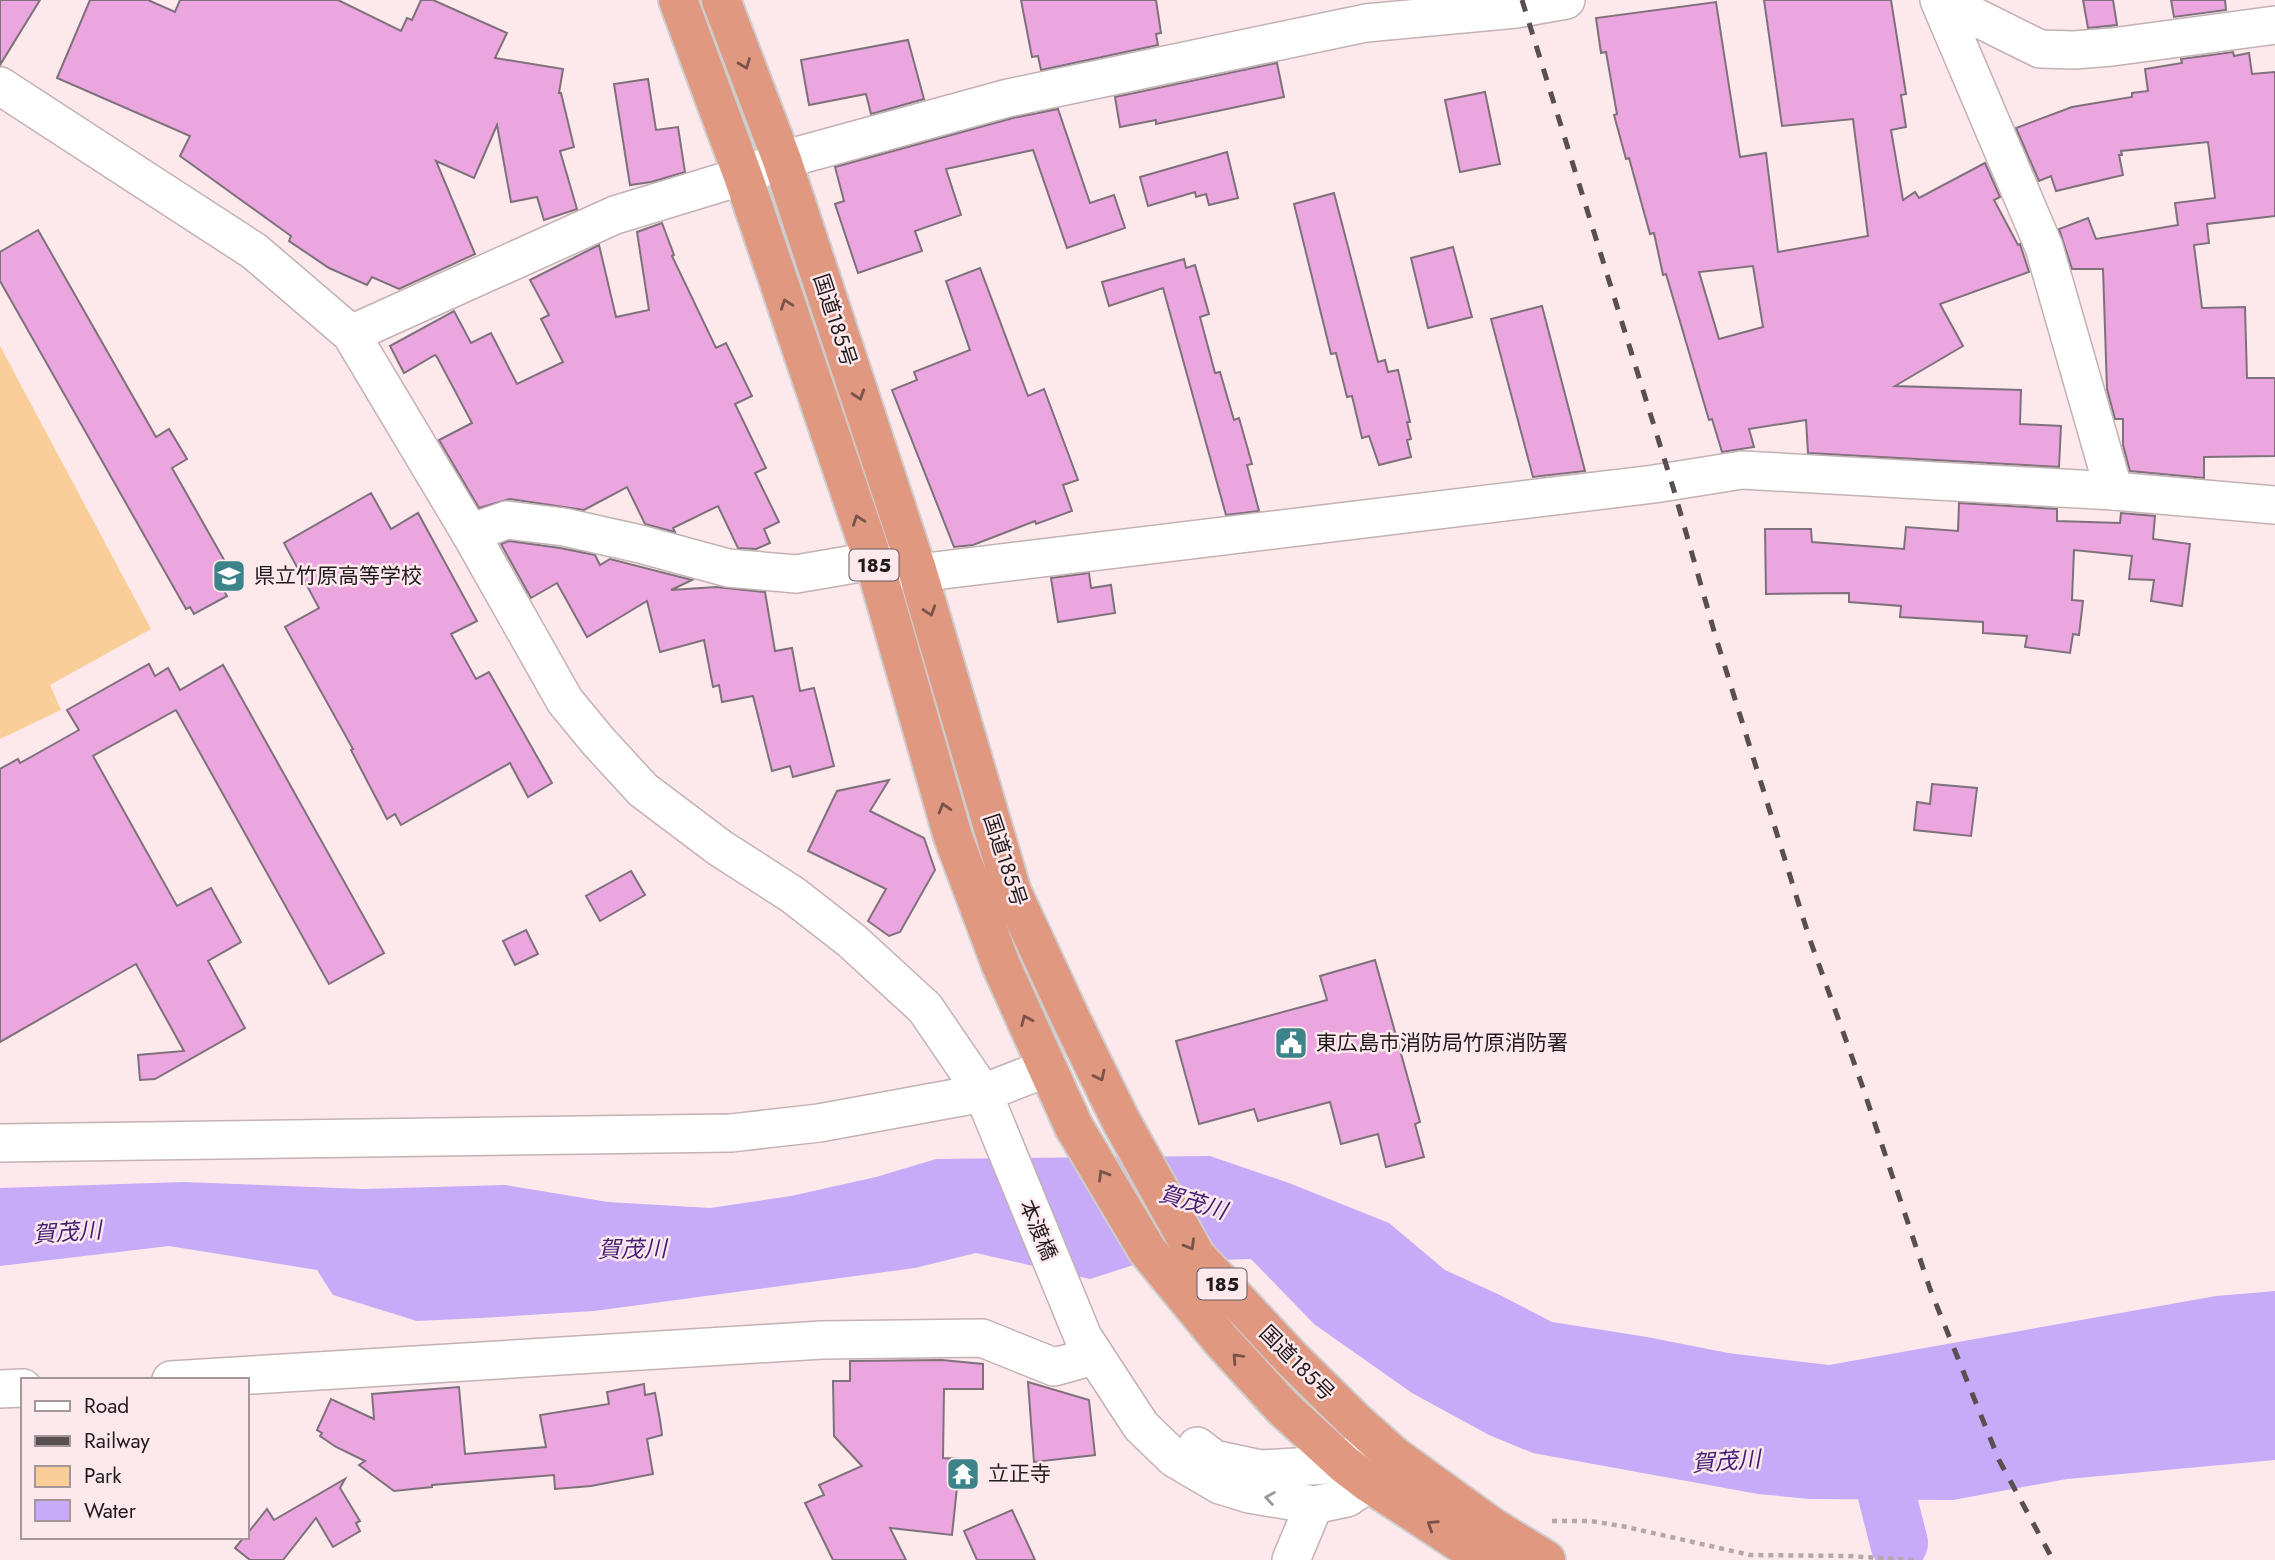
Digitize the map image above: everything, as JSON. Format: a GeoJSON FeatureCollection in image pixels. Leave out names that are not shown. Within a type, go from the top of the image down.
{"type":"FeatureCollection","features":[{"type":"Feature","properties":{"kind":"highway","name":"国道185号"},"geometry":{"type":"LineString","coordinates":[[678,0],[743,176],[872,561],[953,837],[1001,965],[1074,1127],[1147,1250],[1221,1340],[1283,1408],[1356,1474],[1474,1552],[1491,1544]]}},
{"type":"Feature","properties":{"kind":"highway","name":"国道185号"},"geometry":{"type":"LineString","coordinates":[[721,0],[782,160],[918,573],[1012,892],[1121,1121],[1196,1256],[1234,1299],[1374,1438],[1491,1544],[1546,1560]]}},
{"type":"Feature","properties":{"kind":"street"},"geometry":{"type":"LineString","coordinates":[[351,334],[615,215],[743,176],[782,160],[1008,98],[1366,23],[1469,7],[1517,9],[1566,0]]}},
{"type":"Feature","properties":{"kind":"street"},"geometry":{"type":"LineString","coordinates":[[1940,0],[2040,49],[2112,47],[2275,25]]}},
{"type":"Feature","properties":{"kind":"street"},"geometry":{"type":"LineString","coordinates":[[1940,0],[2044,247],[2114,491]]}},
{"type":"Feature","properties":{"kind":"street","name":"本渡橋"},"geometry":{"type":"LineString","coordinates":[[0,86],[254,251],[351,334],[470,533],[565,701],[643,790],[720,848],[793,895],[852,941],[926,1008],[988,1108],[1088,1346]]}},
{"type":"Feature","properties":{"kind":"street"},"geometry":{"type":"LineString","coordinates":[[470,533],[507,520],[519,521],[602,535],[728,568],[796,573],[872,561],[918,573],[1640,485],[1742,470],[2114,491],[2275,505]]}},
{"type":"Feature","properties":{"kind":"street"},"geometry":{"type":"LineString","coordinates":[[0,1143],[731,1133],[988,1108],[1047,1068]]}},
{"type":"Feature","properties":{"kind":"street"},"geometry":{"type":"LineString","coordinates":[[204,1378],[822,1340],[982,1338],[1054,1367],[1088,1346]]}},
{"type":"Feature","properties":{"kind":"street"},"geometry":{"type":"LineString","coordinates":[[1088,1346],[1161,1420],[1214,1459],[1261,1469],[1356,1474]]}},
{"type":"Feature","properties":{"kind":"street"},"geometry":{"type":"LineString","coordinates":[[1088,1346],[1141,1426],[1174,1458],[1229,1488],[1314,1505],[1347,1498],[1374,1438]]}},
{"type":"Feature","properties":{"kind":"street"},"geometry":{"type":"LineString","coordinates":[[0,1389],[21,1388]]}},
{"type":"Feature","properties":{"kind":"street"},"geometry":{"type":"LineString","coordinates":[[1291,1560],[1314,1505]]}},
{"type":"Feature","properties":{"kind":"path"},"geometry":{"type":"LineString","coordinates":[[1491,1544],[1553,1521],[1590,1521],[1750,1555],[1914,1560]]}},
{"type":"Feature","properties":{"kind":"green space"},"geometry":{"type":"Polygon","coordinates":[[[0,346],[151,629],[50,685],[61,710],[0,739],[0,346]]]}},
{"type":"Feature","properties":{"kind":"water","name":"賀茂川"},"geometry":{"type":"Polygon","coordinates":[[[1210,1156],[1289,1183],[1389,1223],[1445,1270],[1552,1322],[1728,1353],[1829,1365],[2216,1296],[2275,1291],[2275,1460],[2067,1479],[1953,1500],[1810,1499],[1758,1494],[1533,1453],[1489,1435],[1412,1393],[1314,1324],[1251,1259],[1143,1262],[1090,1279],[976,1253],[915,1268],[594,1311],[417,1321],[333,1295],[317,1270],[169,1246],[0,1266],[0,1188],[184,1182],[363,1189],[505,1185],[608,1202],[710,1208],[791,1196],[876,1177],[936,1159],[1210,1156]]]}},
{"type":"Feature","properties":{"kind":"building"},"geometry":{"type":"Polygon","coordinates":[[[0,0],[40,0],[0,65],[0,0]]]}},
{"type":"Feature","properties":{"kind":"building"},"geometry":{"type":"Polygon","coordinates":[[[90,0],[148,0],[175,12],[180,0],[338,0],[401,31],[407,18],[412,20],[421,0],[433,0],[507,33],[495,58],[563,69],[559,93],[574,147],[560,151],[577,209],[544,220],[537,197],[511,202],[497,125],[474,178],[436,161],[475,254],[399,289],[372,277],[367,285],[329,268],[289,241],[291,236],[180,156],[190,136],[57,78],[90,0]]]}},
{"type":"Feature","properties":{"kind":"building"},"geometry":{"type":"Polygon","coordinates":[[[1021,0],[1156,0],[1161,33],[1156,34],[1158,45],[1041,70],[1038,56],[1032,57],[1021,0]]]}},
{"type":"Feature","properties":{"kind":"building"},"geometry":{"type":"Polygon","coordinates":[[[1764,0],[1891,0],[1906,94],[1901,95],[1906,127],[1891,130],[1903,200],[1915,192],[1919,198],[1985,163],[2000,197],[1994,200],[2018,245],[2020,244],[2029,272],[1940,304],[1963,346],[1895,386],[2021,390],[2020,424],[2061,426],[2059,467],[1808,453],[1806,420],[1749,429],[1754,447],[1722,452],[1712,419],[1709,420],[1666,274],[1663,275],[1654,233],[1650,234],[1629,158],[1626,159],[1614,115],[1617,114],[1606,52],[1601,53],[1596,18],[1716,2],[1740,157],[1766,153],[1778,252],[1868,236],[1853,119],[1782,126],[1764,0]],[[1753,266],[1699,272],[1719,339],[1763,327],[1753,266]]]}},
{"type":"Feature","properties":{"kind":"building"},"geometry":{"type":"Polygon","coordinates":[[[2083,0],[2113,0],[2117,25],[2088,28],[2083,0]]]}},
{"type":"Feature","properties":{"kind":"building"},"geometry":{"type":"Polygon","coordinates":[[[2171,0],[2225,0],[2226,10],[2174,17],[2171,0]]]}},
{"type":"Feature","properties":{"kind":"building"},"geometry":{"type":"Polygon","coordinates":[[[908,40],[924,99],[871,114],[866,94],[809,105],[801,60],[908,40]]]}},
{"type":"Feature","properties":{"kind":"building"},"geometry":{"type":"Polygon","coordinates":[[[2233,52],[2234,56],[2249,53],[2252,74],[2275,72],[2275,216],[2207,224],[2209,243],[2194,245],[2202,308],[2245,307],[2247,378],[2275,378],[2275,456],[2204,457],[2204,478],[2130,471],[2123,445],[2123,419],[2115,419],[2107,389],[2103,269],[2072,269],[2059,229],[2088,218],[2096,239],[2178,225],[2175,203],[2215,198],[2208,142],[2121,151],[2122,155],[2119,155],[2123,175],[2056,191],[2051,176],[2039,181],[2016,128],[2072,107],[2132,97],[2132,93],[2148,91],[2145,69],[2182,63],[2181,59],[2233,52]]]}},
{"type":"Feature","properties":{"kind":"building"},"geometry":{"type":"Polygon","coordinates":[[[1277,63],[1284,97],[1156,124],[1156,120],[1120,127],[1115,97],[1277,63]]]}},
{"type":"Feature","properties":{"kind":"building"},"geometry":{"type":"Polygon","coordinates":[[[648,79],[656,130],[678,127],[685,172],[630,185],[614,84],[648,79]]]}},
{"type":"Feature","properties":{"kind":"building"},"geometry":{"type":"Polygon","coordinates":[[[1485,92],[1500,164],[1460,172],[1445,100],[1485,92]]]}},
{"type":"Feature","properties":{"kind":"building"},"geometry":{"type":"Polygon","coordinates":[[[1058,109],[1090,203],[1114,195],[1125,228],[1067,248],[1033,150],[946,169],[961,215],[915,231],[922,251],[858,273],[835,204],[844,201],[835,167],[1013,118],[1058,109]]]}},
{"type":"Feature","properties":{"kind":"building"},"geometry":{"type":"Polygon","coordinates":[[[1227,152],[1238,198],[1209,205],[1206,194],[1196,197],[1195,192],[1148,206],[1140,177],[1227,152]]]}},
{"type":"Feature","properties":{"kind":"building"},"geometry":{"type":"Polygon","coordinates":[[[1334,193],[1378,362],[1385,360],[1388,372],[1398,370],[1410,422],[1407,422],[1411,439],[1407,440],[1411,457],[1379,465],[1369,436],[1362,438],[1352,396],[1347,397],[1336,353],[1331,354],[1294,204],[1334,193]]]}},
{"type":"Feature","properties":{"kind":"building"},"geometry":{"type":"Polygon","coordinates":[[[662,223],[674,255],[672,256],[716,348],[726,343],[752,396],[735,404],[766,468],[755,473],[779,522],[764,529],[770,543],[756,549],[738,548],[718,506],[673,528],[675,532],[645,524],[627,487],[584,510],[510,499],[479,508],[439,440],[472,423],[437,357],[435,355],[404,373],[390,346],[454,311],[471,343],[491,333],[517,384],[563,362],[541,319],[549,315],[530,280],[599,245],[616,317],[649,310],[637,232],[662,223]]]}},
{"type":"Feature","properties":{"kind":"building"},"geometry":{"type":"Polygon","coordinates":[[[38,230],[156,437],[169,429],[187,459],[172,468],[236,581],[223,589],[227,596],[194,614],[190,607],[186,609],[0,281],[0,252],[38,230]]]}},
{"type":"Feature","properties":{"kind":"building"},"geometry":{"type":"Polygon","coordinates":[[[1453,247],[1472,317],[1428,328],[1411,258],[1453,247]]]}},
{"type":"Feature","properties":{"kind":"building"},"geometry":{"type":"Polygon","coordinates":[[[1184,259],[1186,268],[1195,265],[1209,314],[1200,317],[1215,373],[1220,372],[1234,420],[1239,418],[1252,464],[1247,465],[1259,511],[1226,515],[1163,288],[1109,306],[1102,282],[1184,259]]]}},
{"type":"Feature","properties":{"kind":"building"},"geometry":{"type":"Polygon","coordinates":[[[980,268],[1028,396],[1044,389],[1078,480],[1063,485],[1072,511],[1036,524],[1035,521],[973,545],[954,547],[892,390],[917,380],[914,372],[970,350],[946,281],[980,268]]]}},
{"type":"Feature","properties":{"kind":"building"},"geometry":{"type":"Polygon","coordinates":[[[1542,306],[1585,471],[1533,477],[1491,319],[1542,306]]]}},
{"type":"Feature","properties":{"kind":"building"},"geometry":{"type":"Polygon","coordinates":[[[371,493],[391,529],[418,513],[477,621],[451,634],[476,679],[489,672],[552,783],[528,797],[510,763],[401,825],[395,814],[387,819],[351,750],[353,749],[285,627],[319,608],[284,543],[371,493]]]}},
{"type":"Feature","properties":{"kind":"building"},"geometry":{"type":"Polygon","coordinates":[[[1959,503],[2057,509],[2057,521],[2120,523],[2121,513],[2155,516],[2153,539],[2190,544],[2182,606],[2151,601],[2154,580],[2129,579],[2132,556],[2074,550],[2072,600],[2083,601],[2079,635],[2073,634],[2070,653],[2025,647],[2027,636],[1983,633],[1983,622],[1900,617],[1901,606],[1849,602],[1849,593],[1766,594],[1765,529],[1811,529],[1812,542],[1904,549],[1906,527],[1958,531],[1959,503]]]}},
{"type":"Feature","properties":{"kind":"building"},"geometry":{"type":"Polygon","coordinates":[[[509,541],[595,555],[600,565],[610,559],[692,580],[671,590],[716,587],[765,592],[775,651],[792,648],[800,691],[814,688],[834,766],[793,777],[790,766],[772,771],[753,696],[722,702],[719,685],[713,687],[704,640],[660,652],[647,601],[587,637],[557,583],[531,598],[501,544],[509,541]]]}},
{"type":"Feature","properties":{"kind":"building"},"geometry":{"type":"Polygon","coordinates":[[[1089,573],[1091,588],[1111,585],[1115,613],[1058,622],[1051,578],[1089,573]]]}},
{"type":"Feature","properties":{"kind":"building"},"geometry":{"type":"Polygon","coordinates":[[[149,664],[155,676],[168,668],[180,690],[223,665],[384,953],[329,984],[176,710],[93,756],[177,906],[211,888],[241,942],[208,961],[245,1028],[155,1079],[140,1080],[138,1055],[184,1051],[136,964],[0,1042],[0,769],[18,759],[20,763],[79,730],[67,710],[149,664]]]}},
{"type":"Feature","properties":{"kind":"building"},"geometry":{"type":"Polygon","coordinates":[[[889,780],[870,811],[924,838],[935,870],[900,932],[889,936],[868,921],[886,889],[808,851],[837,791],[889,780]]]}},
{"type":"Feature","properties":{"kind":"building"},"geometry":{"type":"Polygon","coordinates":[[[1932,784],[1977,788],[1971,836],[1914,830],[1917,802],[1930,804],[1932,784]]]}},
{"type":"Feature","properties":{"kind":"building"},"geometry":{"type":"Polygon","coordinates":[[[631,871],[645,895],[600,921],[586,896],[631,871]]]}},
{"type":"Feature","properties":{"kind":"building"},"geometry":{"type":"Polygon","coordinates":[[[526,930],[538,954],[515,965],[503,941],[526,930]]]}},
{"type":"Feature","properties":{"kind":"building"},"geometry":{"type":"Polygon","coordinates":[[[1375,960],[1420,1122],[1415,1124],[1424,1157],[1386,1167],[1378,1134],[1341,1144],[1330,1102],[1258,1121],[1254,1109],[1199,1124],[1176,1041],[1327,1000],[1320,976],[1375,960]]]}},
{"type":"Feature","properties":{"kind":"building"},"geometry":{"type":"Polygon","coordinates":[[[942,1360],[983,1364],[983,1389],[944,1389],[943,1458],[960,1459],[952,1535],[890,1528],[906,1560],[833,1560],[805,1503],[824,1495],[819,1485],[862,1466],[834,1436],[833,1381],[850,1381],[850,1361],[942,1360]]]}},
{"type":"Feature","properties":{"kind":"building"},"geometry":{"type":"Polygon","coordinates":[[[1028,1382],[1089,1400],[1095,1455],[1034,1462],[1028,1382]]]}},
{"type":"Feature","properties":{"kind":"building"},"geometry":{"type":"Polygon","coordinates":[[[644,1384],[645,1395],[655,1393],[662,1435],[647,1439],[653,1474],[591,1486],[555,1489],[554,1475],[432,1485],[394,1491],[359,1465],[365,1461],[336,1447],[320,1436],[322,1433],[317,1430],[331,1399],[374,1419],[372,1394],[459,1387],[465,1454],[546,1447],[540,1415],[609,1404],[607,1392],[644,1384]]]}},
{"type":"Feature","properties":{"kind":"building"},"geometry":{"type":"Polygon","coordinates":[[[345,1479],[340,1488],[360,1521],[356,1523],[360,1531],[333,1547],[316,1518],[283,1560],[250,1560],[235,1548],[242,1539],[248,1539],[248,1533],[267,1509],[274,1520],[345,1479]]]}},
{"type":"Feature","properties":{"kind":"building"},"geometry":{"type":"Polygon","coordinates":[[[1012,1510],[1035,1560],[977,1560],[964,1531],[1012,1510]]]}},
{"type":"Feature","properties":{"kind":"waterway"},"geometry":{"type":"LineString","coordinates":[[1876,1452],[1899,1543]]}},
{"type":"Feature","properties":{"kind":"railway"},"geometry":{"type":"LineString","coordinates":[[1522,0],[1809,937],[1930,1289],[1999,1460],[2053,1560]]}},
{"type":"Feature","properties":{"kind":"place","name":"県立竹原高等学校"},"geometry":{"type":"Point","coordinates":[229,576]}},
{"type":"Feature","properties":{"kind":"place","name":"東広島市消防局竹原消防署"},"geometry":{"type":"Point","coordinates":[1291,1043]}},
{"type":"Feature","properties":{"kind":"place","name":"立正寺"},"geometry":{"type":"Point","coordinates":[963,1474]}}]}
